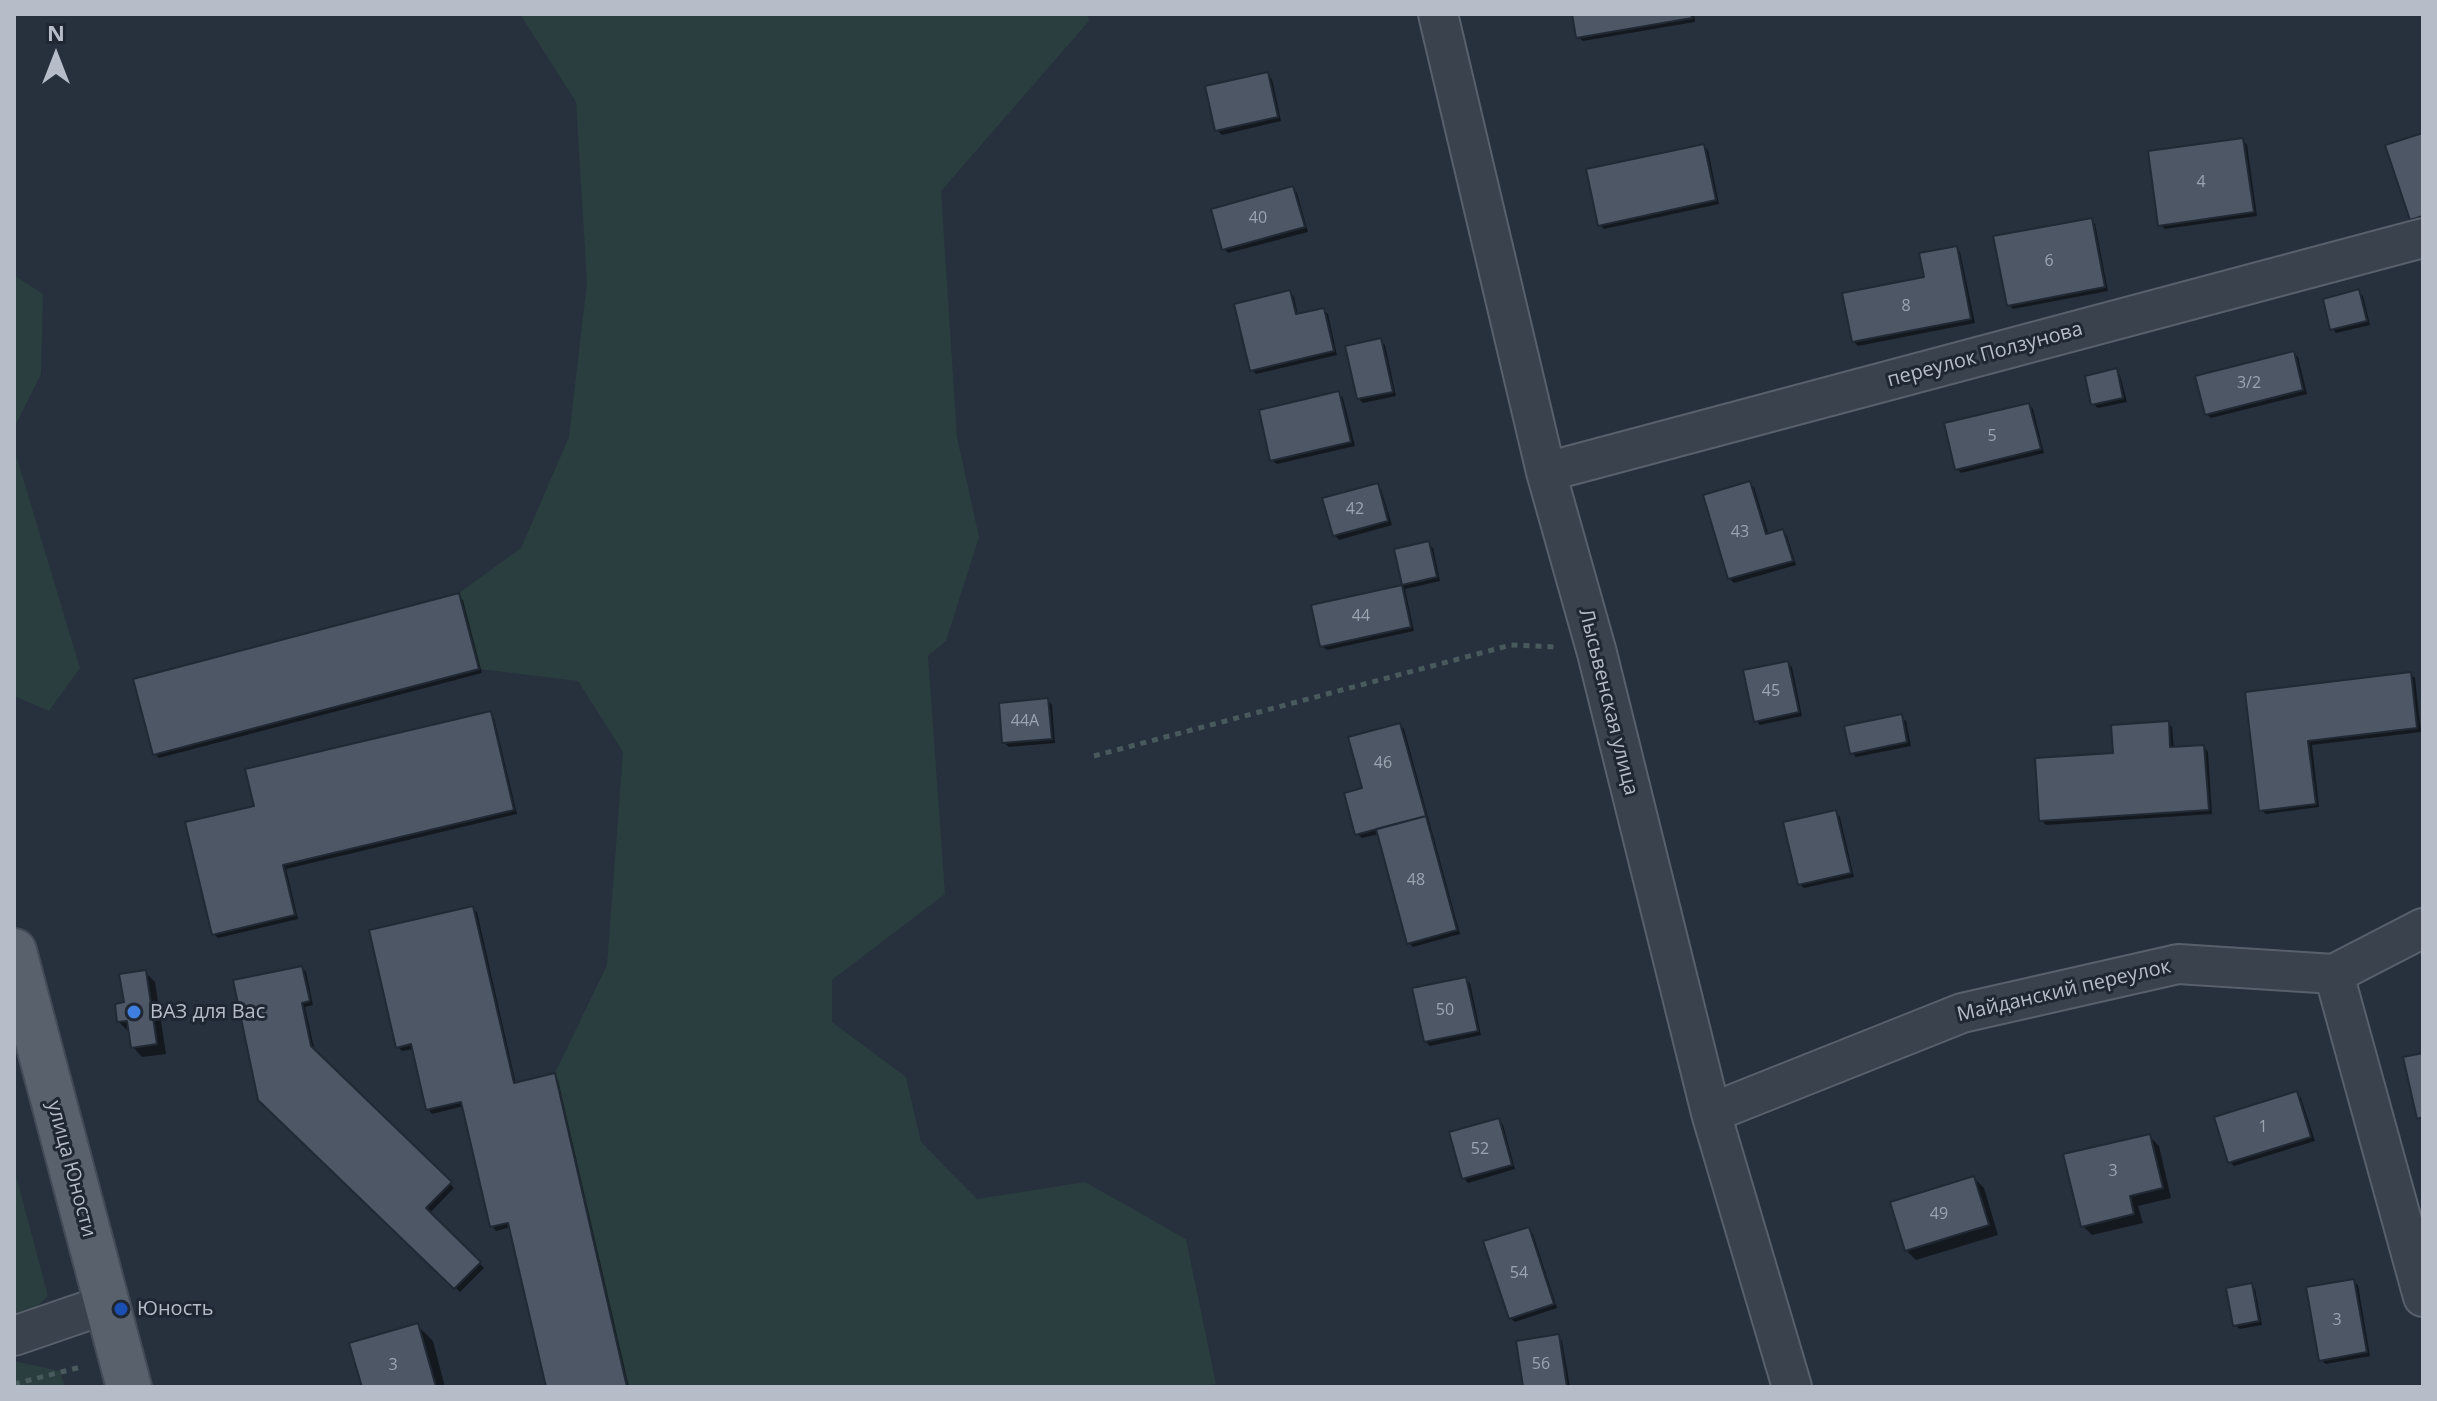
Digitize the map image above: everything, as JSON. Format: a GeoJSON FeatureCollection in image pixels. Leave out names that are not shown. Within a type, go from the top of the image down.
{"type":"FeatureCollection","features":[{"type":"Feature","properties":{"kind":"main road","name":"улица Юности"},"geometry":{"type":"LineString","coordinates":[[14,951],[125,1372]]}},
{"type":"Feature","properties":{"kind":"street","name":"Лысьвенская улица"},"geometry":{"type":"LineString","coordinates":[[1438,14],[1546,472],[1597,653],[1711,1113],[1792,1387]]}},
{"type":"Feature","properties":{"kind":"street","name":"переулок Ползунова"},"geometry":{"type":"LineString","coordinates":[[1546,472],[2423,238]]}},
{"type":"Feature","properties":{"kind":"street"},"geometry":{"type":"LineString","coordinates":[[2423,928],[2334,974],[2423,1297]]}},
{"type":"Feature","properties":{"kind":"street","name":"Майданский переулок"},"geometry":{"type":"LineString","coordinates":[[1711,1113],[1962,1013],[2178,964],[2334,974]]}},
{"type":"Feature","properties":{"kind":"street"},"geometry":{"type":"LineString","coordinates":[[14,1336],[107,1304]]}},
{"type":"Feature","properties":{"kind":"path"},"geometry":{"type":"LineString","coordinates":[[1094,756],[1511,645],[1541,645],[1597,653]]}},
{"type":"Feature","properties":{"kind":"path"},"geometry":{"type":"LineString","coordinates":[[14,1384],[125,1372]]}},
{"type":"Feature","properties":{"kind":"shaded area"},"geometry":{"type":"Polygon","coordinates":[[[520,14],[1088,14],[1089,21],[941,191],[957,437],[979,537],[946,641],[928,656],[945,894],[832,980],[832,1022],[906,1077],[921,1142],[977,1199],[1085,1182],[1186,1239],[1216,1384],[1186,1387],[627,1387],[555,1073],[607,965],[623,752],[578,681],[479,669],[459,593],[521,548],[569,437],[587,282],[576,102],[520,14]]]}},
{"type":"Feature","properties":{"kind":"shaded area"},"geometry":{"type":"Polygon","coordinates":[[[14,275],[43,294],[41,374],[14,428],[14,275]]]}},
{"type":"Feature","properties":{"kind":"shaded area"},"geometry":{"type":"Polygon","coordinates":[[[14,448],[80,668],[49,711],[14,696],[14,448]]]}},
{"type":"Feature","properties":{"kind":"shaded area"},"geometry":{"type":"Polygon","coordinates":[[[14,1168],[48,1296],[22,1321],[14,1322],[14,1168]]]}},
{"type":"Feature","properties":{"kind":"shaded area"},"geometry":{"type":"Polygon","coordinates":[[[14,1361],[60,1371],[65,1387],[14,1387],[14,1361]]]}},
{"type":"Feature","properties":{"kind":"building"},"geometry":{"type":"Polygon","coordinates":[[[1572,14],[1691,14],[1692,18],[1576,38],[1572,14]]]}},
{"type":"Feature","properties":{"kind":"building"},"geometry":{"type":"Polygon","coordinates":[[[1268,72],[1278,117],[1215,131],[1205,86],[1268,72]]]}},
{"type":"Feature","properties":{"kind":"building"},"geometry":{"type":"Polygon","coordinates":[[[2423,133],[2423,216],[2410,220],[2385,145],[2423,133]]]}},
{"type":"Feature","properties":{"kind":"building"},"geometry":{"type":"Polygon","coordinates":[[[2243,138],[2254,212],[2158,226],[2148,151],[2243,138]]]}},
{"type":"Feature","properties":{"kind":"building"},"geometry":{"type":"Polygon","coordinates":[[[1704,144],[1716,200],[1598,226],[1586,169],[1704,144]]]}},
{"type":"Feature","properties":{"kind":"building"},"geometry":{"type":"Polygon","coordinates":[[[1293,186],[1305,227],[1222,250],[1211,209],[1293,186]]]}},
{"type":"Feature","properties":{"kind":"building"},"geometry":{"type":"Polygon","coordinates":[[[2092,218],[2105,287],[2007,306],[1993,236],[2092,218]]]}},
{"type":"Feature","properties":{"kind":"building"},"geometry":{"type":"Polygon","coordinates":[[[1957,246],[1971,319],[1852,342],[1842,293],[1924,277],[1919,253],[1957,246]]]}},
{"type":"Feature","properties":{"kind":"building"},"geometry":{"type":"Polygon","coordinates":[[[2359,289],[2367,321],[2330,330],[2323,299],[2359,289]]]}},
{"type":"Feature","properties":{"kind":"building"},"geometry":{"type":"Polygon","coordinates":[[[1290,290],[1296,314],[1324,308],[1334,351],[1250,371],[1234,304],[1290,290]]]}},
{"type":"Feature","properties":{"kind":"building"},"geometry":{"type":"Polygon","coordinates":[[[1381,338],[1393,392],[1357,399],[1345,346],[1381,338]]]}},
{"type":"Feature","properties":{"kind":"building"},"geometry":{"type":"Polygon","coordinates":[[[2294,351],[2303,390],[2205,415],[2195,376],[2294,351]]]}},
{"type":"Feature","properties":{"kind":"building"},"geometry":{"type":"Polygon","coordinates":[[[2117,368],[2123,398],[2091,405],[2085,376],[2117,368]]]}},
{"type":"Feature","properties":{"kind":"building"},"geometry":{"type":"Polygon","coordinates":[[[1339,391],[1351,442],[1270,461],[1259,410],[1339,391]]]}},
{"type":"Feature","properties":{"kind":"building"},"geometry":{"type":"Polygon","coordinates":[[[2029,403],[2041,449],[1955,470],[1944,423],[2029,403]]]}},
{"type":"Feature","properties":{"kind":"building"},"geometry":{"type":"Polygon","coordinates":[[[1750,481],[1766,534],[1783,529],[1793,561],[1728,579],[1703,495],[1750,481]]]}},
{"type":"Feature","properties":{"kind":"building"},"geometry":{"type":"Polygon","coordinates":[[[1378,483],[1388,521],[1333,536],[1322,498],[1378,483]]]}},
{"type":"Feature","properties":{"kind":"building"},"geometry":{"type":"Polygon","coordinates":[[[1429,541],[1437,577],[1402,585],[1394,549],[1429,541]]]}},
{"type":"Feature","properties":{"kind":"building"},"geometry":{"type":"Polygon","coordinates":[[[1402,585],[1411,627],[1320,647],[1311,605],[1402,585]]]}},
{"type":"Feature","properties":{"kind":"building"},"geometry":{"type":"Polygon","coordinates":[[[459,593],[479,669],[153,755],[133,679],[459,593]]]}},
{"type":"Feature","properties":{"kind":"building"},"geometry":{"type":"Polygon","coordinates":[[[1788,661],[1799,712],[1754,722],[1743,670],[1788,661]]]}},
{"type":"Feature","properties":{"kind":"building"},"geometry":{"type":"Polygon","coordinates":[[[2411,672],[2417,728],[2308,741],[2316,804],[2259,811],[2245,692],[2411,672]]]}},
{"type":"Feature","properties":{"kind":"building"},"geometry":{"type":"Polygon","coordinates":[[[1048,698],[1052,739],[1002,743],[999,703],[1048,698]]]}},
{"type":"Feature","properties":{"kind":"building"},"geometry":{"type":"Polygon","coordinates":[[[491,711],[514,810],[283,865],[295,915],[212,935],[185,822],[254,806],[245,769],[491,711]]]}},
{"type":"Feature","properties":{"kind":"building"},"geometry":{"type":"Polygon","coordinates":[[[1902,714],[1907,742],[1850,754],[1844,726],[1902,714]]]}},
{"type":"Feature","properties":{"kind":"building"},"geometry":{"type":"Polygon","coordinates":[[[2169,721],[2170,747],[2204,745],[2209,810],[2039,821],[2035,758],[2113,753],[2111,725],[2169,721]]]}},
{"type":"Feature","properties":{"kind":"building"},"geometry":{"type":"Polygon","coordinates":[[[1400,723],[1426,816],[1355,835],[1344,793],[1362,788],[1348,737],[1400,723]]]}},
{"type":"Feature","properties":{"kind":"building"},"geometry":{"type":"Polygon","coordinates":[[[1836,810],[1851,873],[1798,885],[1783,822],[1836,810]]]}},
{"type":"Feature","properties":{"kind":"building"},"geometry":{"type":"Polygon","coordinates":[[[1426,816],[1457,930],[1407,944],[1376,829],[1426,816]]]}},
{"type":"Feature","properties":{"kind":"building"},"geometry":{"type":"Polygon","coordinates":[[[473,906],[514,1083],[555,1073],[627,1387],[546,1387],[508,1223],[490,1227],[461,1102],[426,1110],[411,1044],[396,1048],[369,930],[473,906]]]}},
{"type":"Feature","properties":{"kind":"building"},"geometry":{"type":"Polygon","coordinates":[[[302,966],[310,1001],[302,1003],[311,1046],[452,1182],[426,1208],[481,1262],[454,1289],[258,1100],[233,980],[302,966]]]}},
{"type":"Feature","properties":{"kind":"building","name":"ВАЗ для Вас"},"geometry":{"type":"Polygon","coordinates":[[[146,970],[157,1044],[131,1048],[127,1021],[117,1022],[115,1004],[124,1002],[119,974],[146,970]]]}},
{"type":"Feature","properties":{"kind":"building"},"geometry":{"type":"Polygon","coordinates":[[[1466,977],[1478,1031],[1424,1042],[1412,988],[1466,977]]]}},
{"type":"Feature","properties":{"kind":"building"},"geometry":{"type":"Polygon","coordinates":[[[2423,1053],[2423,1117],[2417,1119],[2403,1057],[2423,1053]]]}},
{"type":"Feature","properties":{"kind":"building"},"geometry":{"type":"Polygon","coordinates":[[[2297,1091],[2311,1137],[2228,1163],[2214,1117],[2297,1091]]]}},
{"type":"Feature","properties":{"kind":"building"},"geometry":{"type":"Polygon","coordinates":[[[1499,1118],[1512,1165],[1462,1179],[1449,1132],[1499,1118]]]}},
{"type":"Feature","properties":{"kind":"building"},"geometry":{"type":"Polygon","coordinates":[[[2150,1134],[2163,1188],[2130,1196],[2134,1214],[2081,1227],[2063,1154],[2150,1134]]]}},
{"type":"Feature","properties":{"kind":"building"},"geometry":{"type":"Polygon","coordinates":[[[1974,1176],[1989,1225],[1905,1251],[1890,1202],[1974,1176]]]}},
{"type":"Feature","properties":{"kind":"building"},"geometry":{"type":"Polygon","coordinates":[[[1529,1227],[1554,1304],[1509,1319],[1483,1241],[1529,1227]]]}},
{"type":"Feature","properties":{"kind":"building"},"geometry":{"type":"Polygon","coordinates":[[[2354,1279],[2367,1352],[2319,1361],[2306,1287],[2354,1279]]]}},
{"type":"Feature","properties":{"kind":"building"},"geometry":{"type":"Polygon","coordinates":[[[2252,1283],[2259,1321],[2233,1326],[2226,1288],[2252,1283]]]}},
{"type":"Feature","properties":{"kind":"building"},"geometry":{"type":"Polygon","coordinates":[[[418,1323],[436,1387],[362,1387],[349,1343],[418,1323]]]}},
{"type":"Feature","properties":{"kind":"building"},"geometry":{"type":"Polygon","coordinates":[[[1559,1334],[1567,1387],[1523,1387],[1516,1341],[1559,1334]]]}},
{"type":"Feature","properties":{"kind":"place","name":"ВАЗ для Вас"},"geometry":{"type":"Point","coordinates":[134,1012]}},
{"type":"Feature","properties":{"kind":"place","name":"Юность"},"geometry":{"type":"Point","coordinates":[121,1309]}}]}
